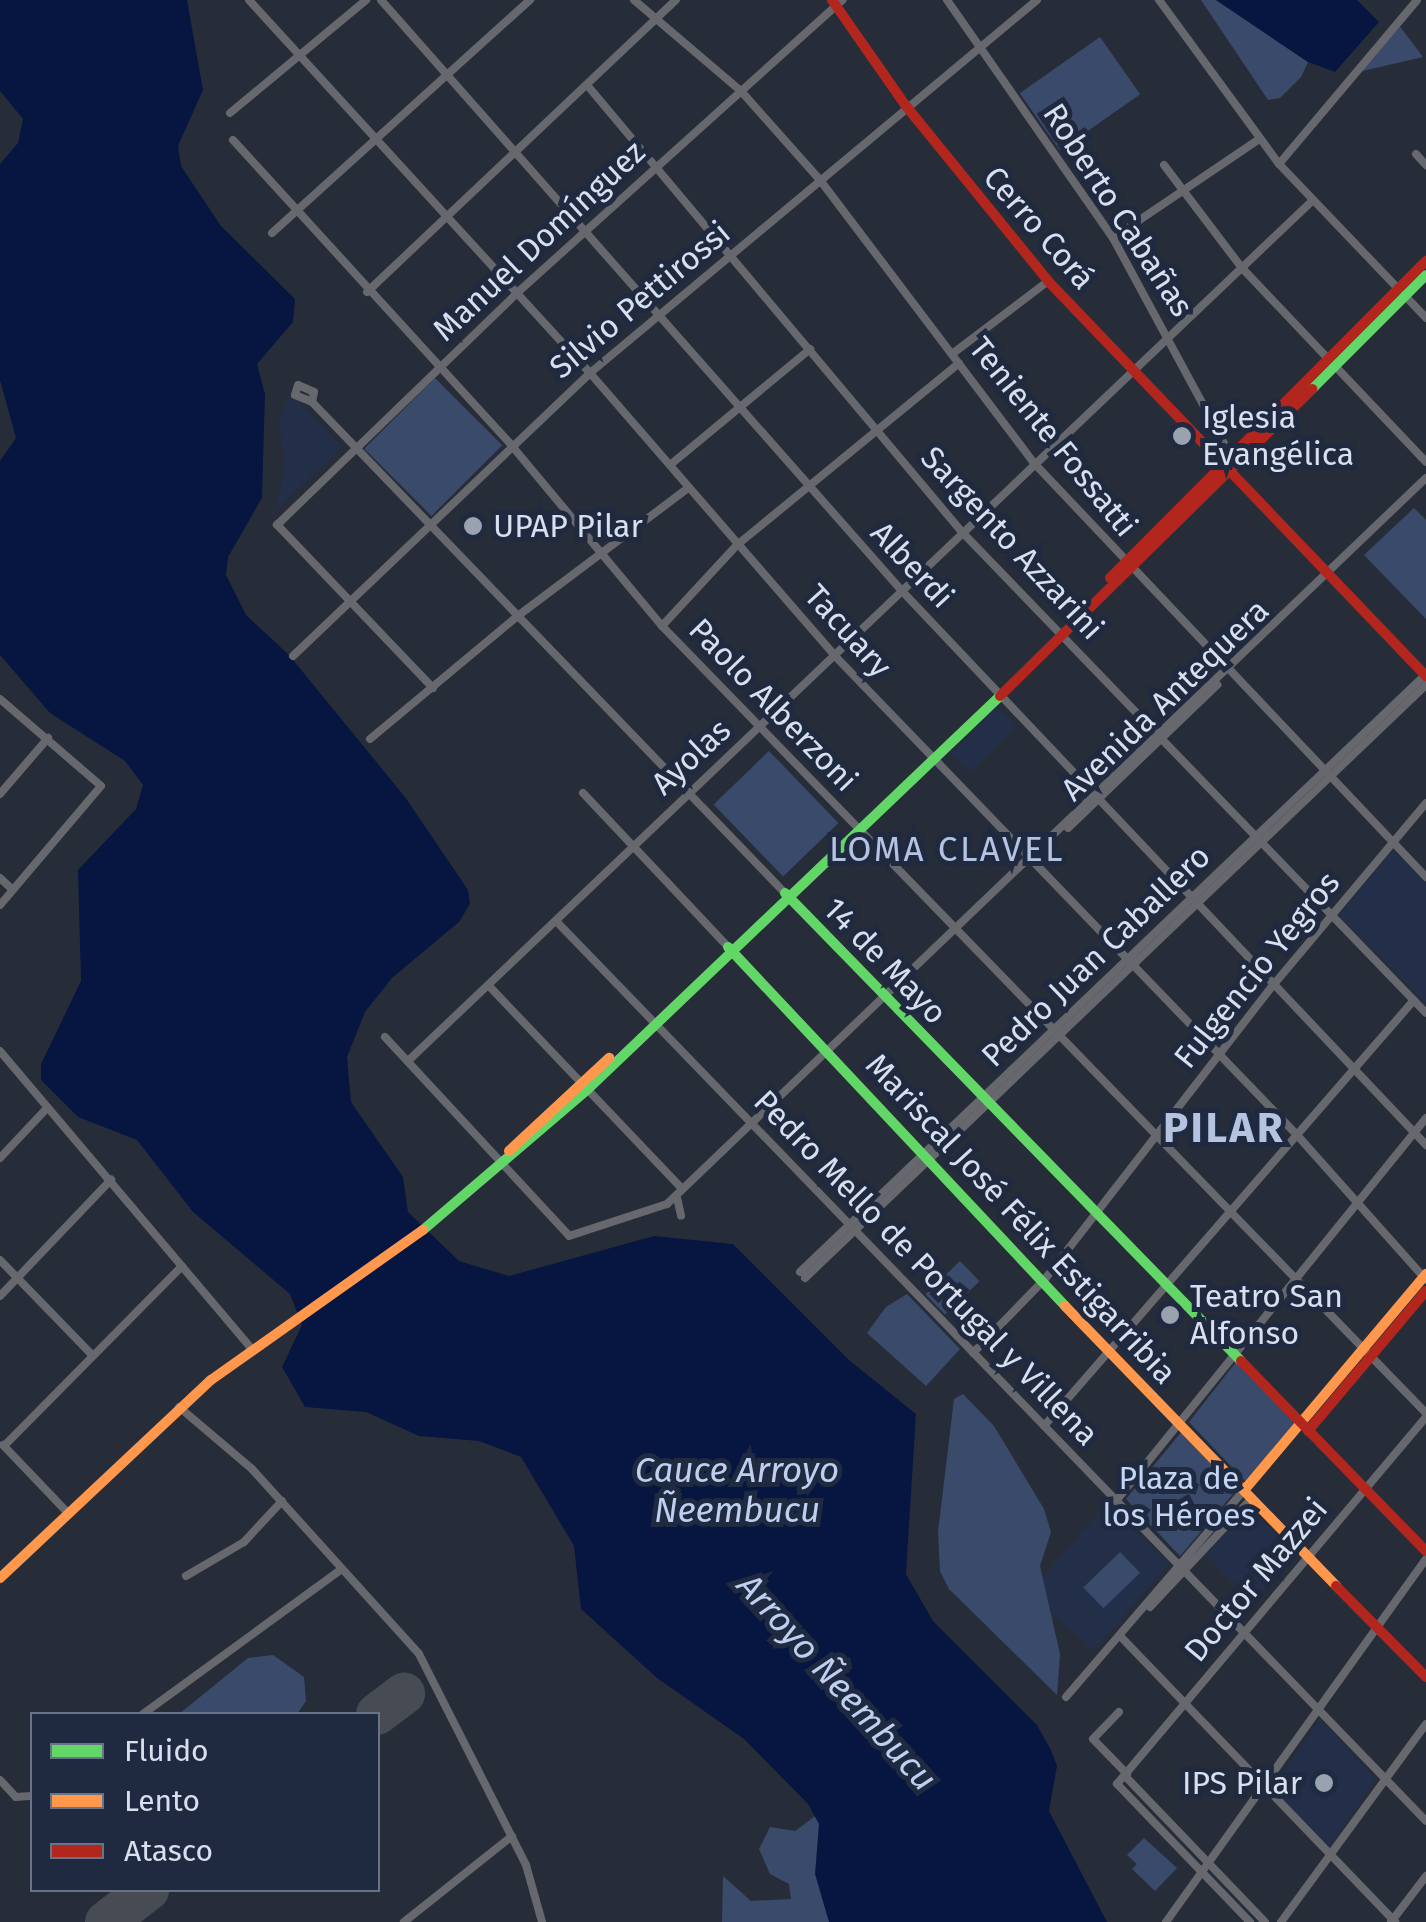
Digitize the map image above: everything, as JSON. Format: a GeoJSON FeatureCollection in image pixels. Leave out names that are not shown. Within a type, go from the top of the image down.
{"type":"FeatureCollection","features":[{"type":"Feature","properties":{"kind":"main road","name":"Cerro Corá"},"geometry":{"type":"LineString","coordinates":[[837,2],[906,106],[1048,281],[1226,468]]}},
{"type":"Feature","properties":{"kind":"main road"},"geometry":{"type":"LineString","coordinates":[[1401,294],[1426,262]]}},
{"type":"Feature","properties":{"kind":"main road"},"geometry":{"type":"LineString","coordinates":[[0,1578],[179,1407],[432,1224],[502,1163],[788,896],[1060,634],[1401,294],[1426,274]]}},
{"type":"Feature","properties":{"kind":"main road"},"geometry":{"type":"LineString","coordinates":[[1226,468],[1232,456],[1331,363]]}},
{"type":"Feature","properties":{"kind":"main road"},"geometry":{"type":"LineString","coordinates":[[1226,468],[1426,676]]}},
{"type":"Feature","properties":{"kind":"main road","name":"14 de Mayo"},"geometry":{"type":"LineString","coordinates":[[788,896],[1095,1216],[1426,1550]]}},
{"type":"Feature","properties":{"kind":"main road","name":"Mariscal José Félix Estigarribia"},"geometry":{"type":"LineString","coordinates":[[731,949],[1046,1279],[1178,1426],[1249,1492],[1426,1678]]}},
{"type":"Feature","properties":{"kind":"main road"},"geometry":{"type":"LineString","coordinates":[[1366,1355],[1425,1277]]}},
{"type":"Feature","properties":{"kind":"main road"},"geometry":{"type":"LineString","coordinates":[[1249,1492],[1426,1291]]}},
{"type":"Feature","properties":{"kind":"street","name":"Tacuary"},"geometry":{"type":"LineString","coordinates":[[249,0],[590,373],[836,656],[1297,1135],[1425,1277]]}},
{"type":"Feature","properties":{"kind":"street"},"geometry":{"type":"LineString","coordinates":[[230,113],[366,0]]}},
{"type":"Feature","properties":{"kind":"street","name":"Alberdi"},"geometry":{"type":"LineString","coordinates":[[382,0],[808,488],[1426,1145]]}},
{"type":"Feature","properties":{"kind":"street"},"geometry":{"type":"LineString","coordinates":[[272,232],[530,0]]}},
{"type":"Feature","properties":{"kind":"street","name":"Teniente Fossatti"},"geometry":{"type":"LineString","coordinates":[[634,0],[741,91],[820,180],[1033,462],[1426,877]]}},
{"type":"Feature","properties":{"kind":"street"},"geometry":{"type":"LineString","coordinates":[[368,292],[517,155],[676,0]]}},
{"type":"Feature","properties":{"kind":"street","name":"Roberto Cabañas"},"geometry":{"type":"LineString","coordinates":[[947,0],[1113,238],[1170,334],[1232,456]]}},
{"type":"Feature","properties":{"kind":"street","name":"Silvio Pettirossi"},"geometry":{"type":"LineString","coordinates":[[294,656],[590,373],[1036,0]]}},
{"type":"Feature","properties":{"kind":"street"},"geometry":{"type":"LineString","coordinates":[[1159,0],[1258,139],[1426,318]]}},
{"type":"Feature","properties":{"kind":"street"},"geometry":{"type":"LineString","coordinates":[[1279,164],[1418,0]]}},
{"type":"Feature","properties":{"kind":"street","name":"Manuel Domínguez"},"geometry":{"type":"LineString","coordinates":[[349,602],[277,525],[517,293],[837,2]]}},
{"type":"Feature","properties":{"kind":"street","name":"Sargento Azzarini"},"geometry":{"type":"LineString","coordinates":[[588,85],[962,532],[1426,1013]]}},
{"type":"Feature","properties":{"kind":"street"},"geometry":{"type":"LineString","coordinates":[[1113,238],[1185,193],[1258,139]]}},
{"type":"Feature","properties":{"kind":"street","name":"Paolo Alberzoni"},"geometry":{"type":"LineString","coordinates":[[233,140],[512,446],[600,558],[662,626],[1426,1415]]}},
{"type":"Feature","properties":{"kind":"street"},"geometry":{"type":"LineString","coordinates":[[1416,154],[1426,165]]}},
{"type":"Feature","properties":{"kind":"street"},"geometry":{"type":"LineString","coordinates":[[1164,165],[1242,268],[1426,462]]}},
{"type":"Feature","properties":{"kind":"street","name":"Ayolas"},"geometry":{"type":"LineString","coordinates":[[408,1061],[1312,200]]}},
{"type":"Feature","properties":{"kind":"street"},"geometry":{"type":"LineString","coordinates":[[952,354],[1048,281]]}},
{"type":"Feature","properties":{"kind":"street"},"geometry":{"type":"LineString","coordinates":[[670,465],[810,349]]}},
{"type":"Feature","properties":{"kind":"street"},"geometry":{"type":"LineString","coordinates":[[662,626],[737,545],[959,363]]}},
{"type":"Feature","properties":{"kind":"street","name":"14 de Mayo"},"geometry":{"type":"LineString","coordinates":[[312,402],[788,896]]}},
{"type":"Feature","properties":{"kind":"street","name":"Avenida Antequera"},"geometry":{"type":"LineString","coordinates":[[679,1194],[1426,482]]}},
{"type":"Feature","properties":{"kind":"street"},"geometry":{"type":"LineString","coordinates":[[370,739],[519,614],[600,558],[688,488]]}},
{"type":"Feature","properties":{"kind":"street"},"geometry":{"type":"LineString","coordinates":[[349,602],[433,688]]}},
{"type":"Feature","properties":{"kind":"street","name":"Pedro Juan Caballero"},"geometry":{"type":"LineString","coordinates":[[1329,773],[1426,676]]}},
{"type":"Feature","properties":{"kind":"street","name":"Pedro Juan Caballero"},"geometry":{"type":"LineString","coordinates":[[802,1275],[1426,685]]}},
{"type":"Feature","properties":{"kind":"street"},"geometry":{"type":"LineString","coordinates":[[0,699],[101,786],[0,905]]}},
{"type":"Feature","properties":{"kind":"street"},"geometry":{"type":"LineString","coordinates":[[0,794],[48,738]]}},
{"type":"Feature","properties":{"kind":"street","name":"Mariscal José Félix Estigarribia"},"geometry":{"type":"LineString","coordinates":[[583,793],[731,949]]}},
{"type":"Feature","properties":{"kind":"street","name":"Fulgencio Yegros"},"geometry":{"type":"LineString","coordinates":[[973,1353],[1046,1279],[1275,983],[1426,802]]}},
{"type":"Feature","properties":{"kind":"street"},"geometry":{"type":"LineString","coordinates":[[0,878],[12,889]]}},
{"type":"Feature","properties":{"kind":"street","name":"Pedro Mello de Portugal y Villena"},"geometry":{"type":"LineString","coordinates":[[557,922],[1426,1821]]}},
{"type":"Feature","properties":{"kind":"street"},"geometry":{"type":"LineString","coordinates":[[489,986],[679,1194],[681,1216]]}},
{"type":"Feature","properties":{"kind":"street"},"geometry":{"type":"LineString","coordinates":[[1044,1426],[1414,1000]]}},
{"type":"Feature","properties":{"kind":"street"},"geometry":{"type":"LineString","coordinates":[[385,1037],[574,1237],[679,1194]]}},
{"type":"Feature","properties":{"kind":"street"},"geometry":{"type":"LineString","coordinates":[[0,1051],[254,1350]]}},
{"type":"Feature","properties":{"kind":"street"},"geometry":{"type":"LineString","coordinates":[[0,1158],[46,1108]]}},
{"type":"Feature","properties":{"kind":"street"},"geometry":{"type":"LineString","coordinates":[[1116,1500],[1426,1118]]}},
{"type":"Feature","properties":{"kind":"street"},"geometry":{"type":"LineString","coordinates":[[0,1296],[110,1180]]}},
{"type":"Feature","properties":{"kind":"street"},"geometry":{"type":"LineString","coordinates":[[0,1260],[91,1354]]}},
{"type":"Feature","properties":{"kind":"street"},"geometry":{"type":"LineString","coordinates":[[69,1514],[2,1444],[182,1266]]}},
{"type":"Feature","properties":{"kind":"street"},"geometry":{"type":"LineString","coordinates":[[179,1407],[282,1500],[419,1654],[512,1836],[542,1922]]}},
{"type":"Feature","properties":{"kind":"street","name":"Doctor Mazzei"},"geometry":{"type":"LineString","coordinates":[[1203,1873],[1117,1784],[1426,1415]]}},
{"type":"Feature","properties":{"kind":"street"},"geometry":{"type":"LineString","coordinates":[[1066,1697],[1249,1492]]}},
{"type":"Feature","properties":{"kind":"street"},"geometry":{"type":"LineString","coordinates":[[186,1576],[244,1542],[282,1500]]}},
{"type":"Feature","properties":{"kind":"street"},"geometry":{"type":"LineString","coordinates":[[1166,1922],[1426,1560]]}},
{"type":"Feature","properties":{"kind":"street"},"geometry":{"type":"LineString","coordinates":[[147,1712],[342,1569]]}},
{"type":"Feature","properties":{"kind":"street"},"geometry":{"type":"LineString","coordinates":[[1122,1638],[1393,1921],[1426,1876]]}},
{"type":"Feature","properties":{"kind":"street"},"geometry":{"type":"LineString","coordinates":[[1119,1712],[1093,1739],[1266,1922]]}},
{"type":"Feature","properties":{"kind":"street"},"geometry":{"type":"LineString","coordinates":[[1281,1922],[1426,1724]]}},
{"type":"Feature","properties":{"kind":"street"},"geometry":{"type":"LineString","coordinates":[[0,1780],[30,1797]]}},
{"type":"Feature","properties":{"kind":"street"},"geometry":{"type":"LineString","coordinates":[[404,1922],[512,1836]]}},
{"type":"Feature","properties":{"kind":"street"},"geometry":{"type":"LineString","coordinates":[[1203,1873],[1250,1922]]}},
{"type":"Feature","properties":{"kind":"shaded area"},"geometry":{"type":"Polygon","coordinates":[[[291,393],[342,447],[276,510],[285,466],[279,421],[291,393]]]}},
{"type":"Feature","properties":{"kind":"shaded area"},"geometry":{"type":"Polygon","coordinates":[[[997,707],[1016,726],[970,772],[951,753],[997,707]]]}},
{"type":"Feature","properties":{"kind":"shaded area"},"geometry":{"type":"Polygon","coordinates":[[[1393,850],[1426,882],[1426,1003],[1338,915],[1393,850]]]}},
{"type":"Feature","properties":{"kind":"shaded area"},"geometry":{"type":"Polygon","coordinates":[[[1105,1506],[1170,1562],[1094,1650],[1029,1594],[1105,1506]]]}},
{"type":"Feature","properties":{"kind":"shaded area"},"geometry":{"type":"Polygon","coordinates":[[[1249,1507],[1297,1557],[1251,1601],[1203,1551],[1249,1507]]]}},
{"type":"Feature","properties":{"kind":"shaded area","name":"IPS Pilar"},"geometry":{"type":"Polygon","coordinates":[[[1320,1719],[1376,1779],[1328,1847],[1271,1788],[1320,1719]]]}},
{"type":"Feature","properties":{"kind":"green space"},"geometry":{"type":"Polygon","coordinates":[[[1201,0],[1216,0],[1308,62],[1301,77],[1280,98],[1268,100],[1201,0]]]}},
{"type":"Feature","properties":{"kind":"green space"},"geometry":{"type":"Polygon","coordinates":[[[1398,24],[1423,57],[1358,72],[1398,24]]]}},
{"type":"Feature","properties":{"kind":"green space"},"geometry":{"type":"Polygon","coordinates":[[[1100,37],[1140,94],[1060,151],[1020,93],[1100,37]]]}},
{"type":"Feature","properties":{"kind":"green space"},"geometry":{"type":"Polygon","coordinates":[[[435,378],[502,445],[431,516],[364,449],[435,378]]]}},
{"type":"Feature","properties":{"kind":"green space"},"geometry":{"type":"Polygon","coordinates":[[[1414,508],[1426,520],[1426,619],[1364,555],[1414,508]]]}},
{"type":"Feature","properties":{"kind":"green space"},"geometry":{"type":"Polygon","coordinates":[[[769,751],[838,823],[783,876],[714,804],[769,751]]]}},
{"type":"Feature","properties":{"kind":"green space"},"geometry":{"type":"Polygon","coordinates":[[[960,1261],[979,1281],[945,1314],[925,1294],[960,1261]]]}},
{"type":"Feature","properties":{"kind":"green space"},"geometry":{"type":"Polygon","coordinates":[[[907,1294],[960,1349],[926,1386],[867,1333],[886,1307],[907,1294]]]}},
{"type":"Feature","properties":{"kind":"green space"},"geometry":{"type":"Polygon","coordinates":[[[1236,1362],[1296,1421],[1245,1481],[1189,1422],[1236,1362]]]}},
{"type":"Feature","properties":{"kind":"green space"},"geometry":{"type":"Polygon","coordinates":[[[963,1394],[994,1426],[1044,1509],[1051,1532],[1040,1566],[1060,1654],[1057,1695],[949,1589],[940,1571],[938,1532],[954,1399],[963,1394]]]}},
{"type":"Feature","properties":{"kind":"green space","name":"Plaza de los Héroes"},"geometry":{"type":"Polygon","coordinates":[[[1183,1430],[1239,1487],[1180,1556],[1126,1499],[1183,1430]]]}},
{"type":"Feature","properties":{"kind":"green space"},"geometry":{"type":"Polygon","coordinates":[[[1120,1552],[1140,1573],[1103,1608],[1083,1587],[1120,1552]]]}},
{"type":"Feature","properties":{"kind":"green space"},"geometry":{"type":"Polygon","coordinates":[[[273,1655],[304,1677],[306,1701],[298,1712],[181,1712],[248,1658],[273,1655]]]}},
{"type":"Feature","properties":{"kind":"green space"},"geometry":{"type":"Polygon","coordinates":[[[818,1814],[838,1922],[722,1922],[723,1876],[751,1901],[791,1899],[789,1884],[770,1874],[759,1849],[770,1827],[795,1831],[818,1814]]]}},
{"type":"Feature","properties":{"kind":"green space"},"geometry":{"type":"Polygon","coordinates":[[[1144,1838],[1177,1868],[1155,1891],[1132,1869],[1137,1864],[1127,1855],[1144,1838]]]}},
{"type":"Feature","properties":{"kind":"water","name":"Cauce Arroyo Ñeembucu"},"geometry":{"type":"Polygon","coordinates":[[[0,0],[187,0],[203,90],[178,146],[181,166],[221,226],[295,299],[293,322],[257,364],[265,394],[262,498],[228,557],[226,575],[246,615],[289,655],[405,797],[468,890],[470,904],[459,922],[392,978],[365,1012],[347,1057],[351,1102],[403,1177],[408,1212],[459,1261],[509,1276],[654,1236],[733,1244],[849,1360],[916,1414],[906,1574],[933,1621],[1037,1725],[1057,1766],[1049,1811],[1107,1922],[829,1922],[815,1874],[819,1824],[808,1804],[744,1739],[657,1678],[581,1609],[574,1546],[521,1457],[479,1441],[419,1436],[366,1412],[305,1407],[282,1367],[302,1325],[290,1294],[193,1212],[137,1140],[78,1117],[41,1080],[41,1064],[81,981],[78,870],[136,809],[143,785],[125,761],[50,713],[0,655],[0,461],[16,438],[0,380],[0,164],[18,143],[23,119],[0,91],[0,0]]]}},
{"type":"Feature","properties":{"kind":"water"},"geometry":{"type":"Polygon","coordinates":[[[1216,0],[1357,0],[1379,22],[1335,72],[1308,62],[1216,0]]]}},
{"type":"Feature","properties":{"kind":"runway"},"geometry":{"type":"LineString","coordinates":[[380,1712],[404,1694]]}},
{"type":"Feature","properties":{"kind":"runway"},"geometry":{"type":"LineString","coordinates":[[106,1922],[145,1892]]}},
{"type":"Feature","properties":{"kind":"traffic: fast"},"geometry":{"type":"LineString","coordinates":[[1312,389],[1426,275]]}},
{"type":"Feature","properties":{"kind":"traffic: fast"},"geometry":{"type":"LineString","coordinates":[[423,1230],[587,1090],[1000,696]]}},
{"type":"Feature","properties":{"kind":"traffic: fast"},"geometry":{"type":"LineString","coordinates":[[785,893],[1241,1361]]}},
{"type":"Feature","properties":{"kind":"traffic: fast"},"geometry":{"type":"LineString","coordinates":[[728,947],[1065,1306]]}},
{"type":"Feature","properties":{"kind":"traffic: slow"},"geometry":{"type":"LineString","coordinates":[[509,1151],[609,1058]]}},
{"type":"Feature","properties":{"kind":"traffic: slow"},"geometry":{"type":"LineString","coordinates":[[0,1578],[211,1380],[423,1230]]}},
{"type":"Feature","properties":{"kind":"traffic: slow"},"geometry":{"type":"LineString","coordinates":[[1246,1488],[1426,1274]]}},
{"type":"Feature","properties":{"kind":"traffic: slow"},"geometry":{"type":"LineString","coordinates":[[1065,1306],[1336,1586]]}},
{"type":"Feature","properties":{"kind":"traffic: jam"},"geometry":{"type":"LineString","coordinates":[[832,0],[906,106],[1048,281],[1426,676]]}},
{"type":"Feature","properties":{"kind":"traffic: jam"},"geometry":{"type":"LineString","coordinates":[[1110,578],[1426,261]]}},
{"type":"Feature","properties":{"kind":"traffic: jam"},"geometry":{"type":"LineString","coordinates":[[1000,696],[1312,389]]}},
{"type":"Feature","properties":{"kind":"traffic: jam"},"geometry":{"type":"LineString","coordinates":[[1308,1431],[1426,1291]]}},
{"type":"Feature","properties":{"kind":"traffic: jam"},"geometry":{"type":"LineString","coordinates":[[1241,1361],[1426,1551]]}},
{"type":"Feature","properties":{"kind":"traffic: jam"},"geometry":{"type":"LineString","coordinates":[[1336,1586],[1426,1677]]}},
{"type":"Feature","properties":{"kind":"place","name":"Iglesia Evangélica"},"geometry":{"type":"Point","coordinates":[1182,436]}},
{"type":"Feature","properties":{"kind":"place","name":"UPAP Pilar"},"geometry":{"type":"Point","coordinates":[473,526]}},
{"type":"Feature","properties":{"kind":"place","name":"Teatro San Alfonso"},"geometry":{"type":"Point","coordinates":[1170,1315]}},
{"type":"Feature","properties":{"kind":"place","name":"IPS Pilar"},"geometry":{"type":"Point","coordinates":[1324,1783]}},
{"type":"Feature","properties":{"kind":"district","name":"LOMA CLAVEL"},"geometry":{"type":"Point","coordinates":[947,849]}},
{"type":"Feature","properties":{"kind":"district","name":"PILAR"},"geometry":{"type":"Point","coordinates":[1224,1128]}},
{"type":"Feature","properties":{"kind":"water label","name":"Arroyo Ñeembucu"},"geometry":{"type":"Point","coordinates":[837,1682]}}]}
